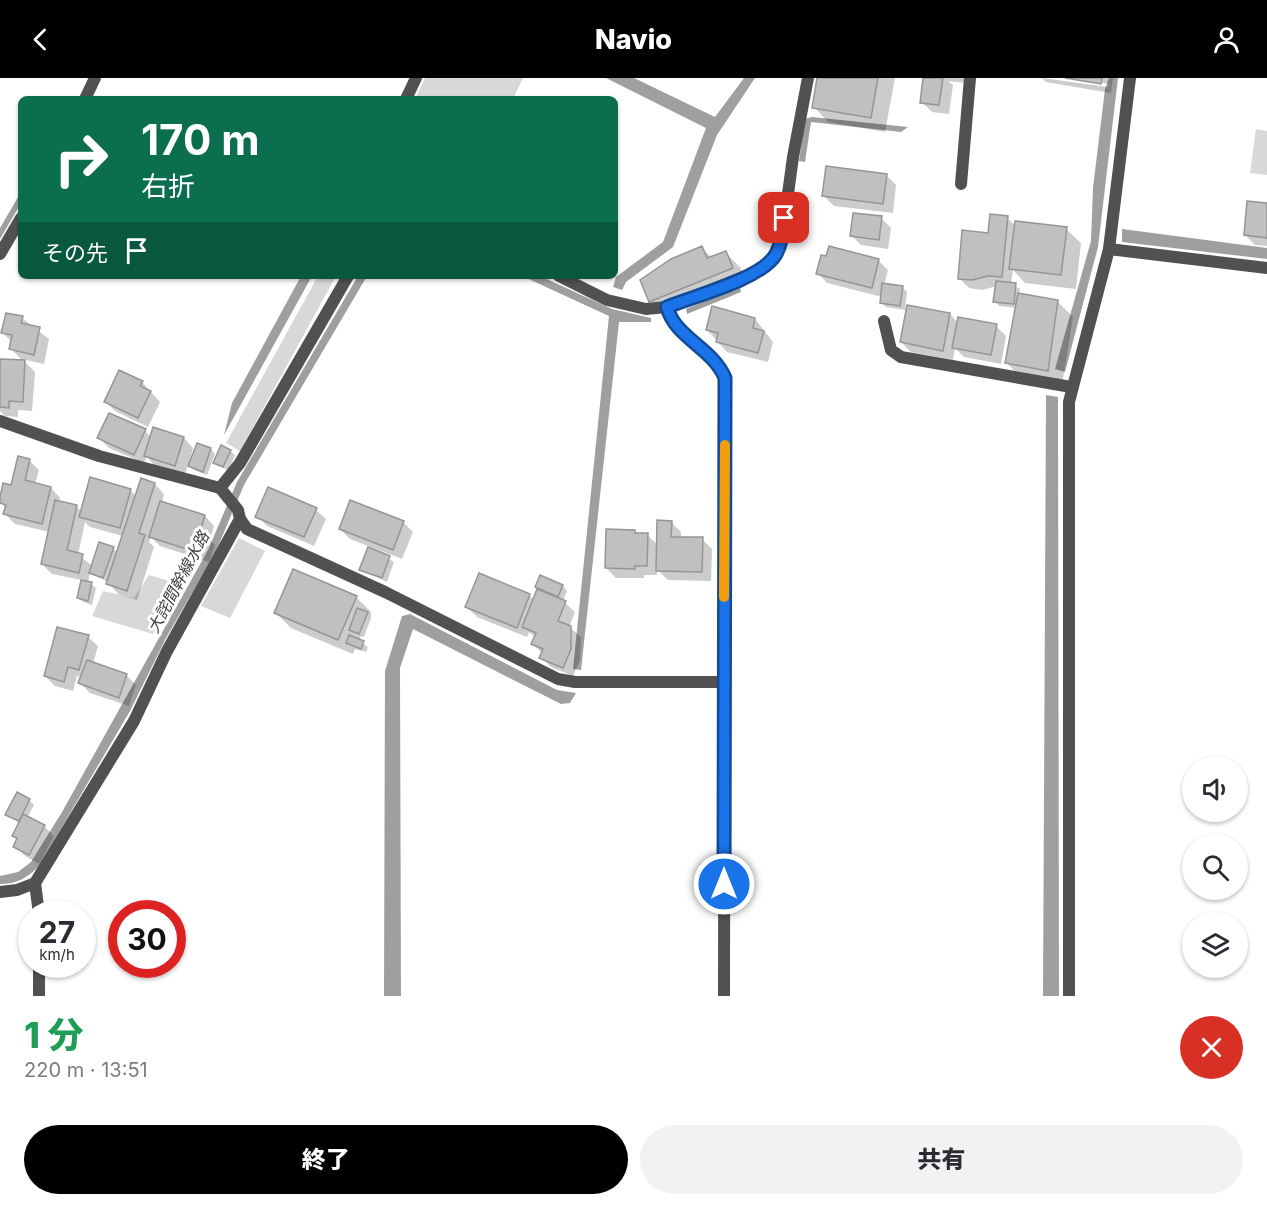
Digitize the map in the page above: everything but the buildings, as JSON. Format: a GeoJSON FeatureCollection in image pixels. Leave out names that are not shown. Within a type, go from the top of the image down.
{"type":"FeatureCollection","features":[{"type":"Feature","properties":{"kind":"street"},"geometry":{"type":"LineString","coordinates":[[86,96],[95,78]]}},
{"type":"Feature","properties":{"kind":"street"},"geometry":{"type":"LineString","coordinates":[[407,96],[416,78]]}},
{"type":"Feature","properties":{"kind":"street"},"geometry":{"type":"LineString","coordinates":[[565,279],[607,300],[646,309],[667,307],[761,270],[775,255],[782,238],[793,157],[808,78]]}},
{"type":"Feature","properties":{"kind":"street"},"geometry":{"type":"LineString","coordinates":[[961,184],[970,78]]}},
{"type":"Feature","properties":{"kind":"street"},"geometry":{"type":"LineString","coordinates":[[1069,996],[1069,402],[1071,387],[1109,249],[1130,78]]}},
{"type":"Feature","properties":{"kind":"street"},"geometry":{"type":"LineString","coordinates":[[0,254],[18,223]]}},
{"type":"Feature","properties":{"kind":"street"},"geometry":{"type":"LineString","coordinates":[[1109,249],[1267,268]]}},
{"type":"Feature","properties":{"kind":"street"},"geometry":{"type":"LineString","coordinates":[[223,492],[346,279]]}},
{"type":"Feature","properties":{"kind":"street"},"geometry":{"type":"LineString","coordinates":[[667,307],[671,321],[719,364],[725,378],[724,996]]}},
{"type":"Feature","properties":{"kind":"street"},"geometry":{"type":"LineString","coordinates":[[884,321],[891,350],[901,357],[1071,387]]}},
{"type":"Feature","properties":{"kind":"street"},"geometry":{"type":"LineString","coordinates":[[0,421],[99,456],[223,492],[248,529],[385,592],[558,679],[575,682],[723,682]]}},
{"type":"Feature","properties":{"kind":"street"},"geometry":{"type":"LineString","coordinates":[[0,892],[17,891],[35,883],[134,721],[167,651],[239,514]]}},
{"type":"Feature","properties":{"kind":"street"},"geometry":{"type":"LineString","coordinates":[[35,883],[37,900]]}},
{"type":"Feature","properties":{"kind":"street"},"geometry":{"type":"LineString","coordinates":[[39,978],[39,996]]}},
{"type":"Feature","properties":{"kind":"shaded area"},"geometry":{"type":"Polygon","coordinates":[[[425,78],[523,78],[514,96],[416,96],[425,78]]]}},
{"type":"Feature","properties":{"kind":"shaded area"},"geometry":{"type":"Polygon","coordinates":[[[606,78],[634,78],[715,117],[744,78],[755,78],[717,135],[673,247],[626,282],[622,290],[613,287],[618,276],[663,242],[706,128],[606,78]]]}},
{"type":"Feature","properties":{"kind":"shaded area"},"geometry":{"type":"Polygon","coordinates":[[[1109,78],[1118,78],[1098,247],[1065,372],[1055,369],[1091,241],[1093,188],[1105,89],[1109,78]]]}},
{"type":"Feature","properties":{"kind":"shaded area"},"geometry":{"type":"Polygon","coordinates":[[[812,117],[908,127],[901,132],[811,122],[805,162],[799,161],[805,119],[812,117]]]}},
{"type":"Feature","properties":{"kind":"shaded area"},"geometry":{"type":"Polygon","coordinates":[[[1256,129],[1267,131],[1267,175],[1250,173],[1256,129]]]}},
{"type":"Feature","properties":{"kind":"shaded area"},"geometry":{"type":"Polygon","coordinates":[[[18,197],[18,208],[0,239],[0,228],[18,197]]]}},
{"type":"Feature","properties":{"kind":"shaded area"},"geometry":{"type":"Polygon","coordinates":[[[1122,229],[1267,248],[1267,259],[1122,242],[1122,229]]]}},
{"type":"Feature","properties":{"kind":"shaded area"},"geometry":{"type":"Polygon","coordinates":[[[299,279],[310,279],[224,435],[232,403],[299,279]]]}},
{"type":"Feature","properties":{"kind":"shaded area"},"geometry":{"type":"Polygon","coordinates":[[[316,279],[334,279],[240,451],[226,443],[316,279]]]}},
{"type":"Feature","properties":{"kind":"shaded area"},"geometry":{"type":"Polygon","coordinates":[[[356,279],[365,279],[244,485],[216,551],[166,638],[130,711],[39,866],[21,880],[0,884],[0,876],[18,872],[31,862],[62,812],[208,550],[237,482],[356,279]]]}},
{"type":"Feature","properties":{"kind":"shaded area"},"geometry":{"type":"Polygon","coordinates":[[[529,279],[547,279],[612,309],[651,318],[651,322],[619,322],[581,670],[573,669],[609,316],[529,279]]]}},
{"type":"Feature","properties":{"kind":"shaded area"},"geometry":{"type":"Polygon","coordinates":[[[740,287],[741,292],[687,314],[686,309],[740,287]]]}},
{"type":"Feature","properties":{"kind":"shaded area"},"geometry":{"type":"Polygon","coordinates":[[[1046,395],[1058,397],[1059,996],[1043,996],[1046,395]]]}},
{"type":"Feature","properties":{"kind":"shaded area"},"geometry":{"type":"Polygon","coordinates":[[[239,538],[265,551],[230,618],[201,606],[239,538]]]}},
{"type":"Feature","properties":{"kind":"shaded area"},"geometry":{"type":"Polygon","coordinates":[[[149,575],[183,585],[153,634],[92,616],[103,591],[134,598],[149,575]]]}},
{"type":"Feature","properties":{"kind":"shaded area"},"geometry":{"type":"Polygon","coordinates":[[[410,614],[557,690],[576,693],[570,703],[561,704],[413,629],[400,668],[401,996],[384,996],[385,671],[402,616],[410,614]]]}},
{"type":"Feature","properties":{"kind":"slow traffic"},"geometry":{"type":"LineString","coordinates":[[724,597],[725,445]]}},
{"type":"Feature","properties":{"kind":"route"},"geometry":{"type":"LineString","coordinates":[[724,884],[725,378],[719,364],[671,321],[667,307],[761,270],[775,255],[782,238],[784,218]]}},
{"type":"Feature","properties":{"kind":"water label","name":"大詫間幹線水路"},"geometry":{"type":"Point","coordinates":[178,582]}}]}
